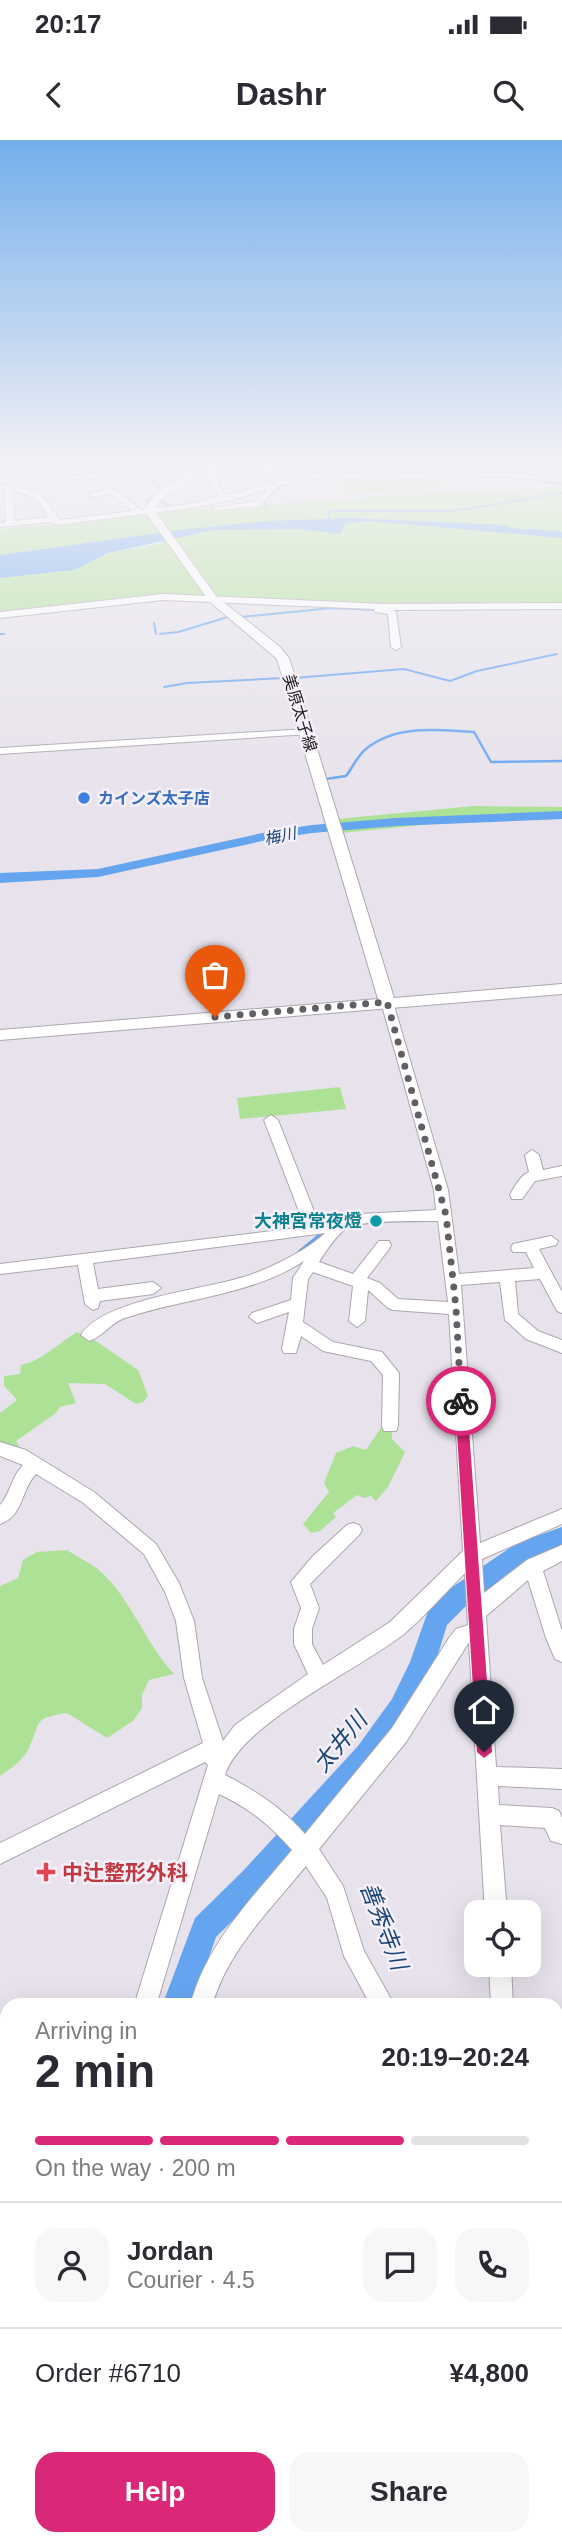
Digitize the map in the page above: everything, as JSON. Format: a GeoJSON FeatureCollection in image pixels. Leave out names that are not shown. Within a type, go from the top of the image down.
{"type":"FeatureCollection","features":[{"type":"Feature","properties":{"kind":"main road","name":"美原太子線"},"geometry":{"type":"LineString","coordinates":[[192,572],[212,597],[279,654],[286,664],[387,1002]]}},
{"type":"Feature","properties":{"kind":"main road"},"geometry":{"type":"LineString","coordinates":[[0,1035],[562,989]]}},
{"type":"Feature","properties":{"kind":"street"},"geometry":{"type":"LineString","coordinates":[[0,615],[153,597],[212,597],[362,606],[562,606]]}},
{"type":"Feature","properties":{"kind":"street"},"geometry":{"type":"LineString","coordinates":[[362,606],[392,612],[396,648]]}},
{"type":"Feature","properties":{"kind":"street"},"geometry":{"type":"LineString","coordinates":[[0,751],[306,732]]}},
{"type":"Feature","properties":{"kind":"street"},"geometry":{"type":"LineString","coordinates":[[387,1002],[446,1215],[456,1308],[495,1900]]}},
{"type":"Feature","properties":{"kind":"street"},"geometry":{"type":"LineString","coordinates":[[271,1119],[320,1236],[310,1265],[301,1278],[290,1349]]}},
{"type":"Feature","properties":{"kind":"street"},"geometry":{"type":"LineString","coordinates":[[532,1155],[537,1174]]}},
{"type":"Feature","properties":{"kind":"street"},"geometry":{"type":"LineString","coordinates":[[517,1195],[530,1177],[562,1171]]}},
{"type":"Feature","properties":{"kind":"street"},"geometry":{"type":"LineString","coordinates":[[89,1335],[117,1314],[244,1283],[281,1269],[320,1236],[346,1223],[382,1216],[446,1215]]}},
{"type":"Feature","properties":{"kind":"street"},"geometry":{"type":"LineString","coordinates":[[0,1269],[320,1236]]}},
{"type":"Feature","properties":{"kind":"street"},"geometry":{"type":"LineString","coordinates":[[551,1241],[524,1246],[545,1273],[562,1307]]}},
{"type":"Feature","properties":{"kind":"street"},"geometry":{"type":"LineString","coordinates":[[361,1318],[358,1281],[384,1245]]}},
{"type":"Feature","properties":{"kind":"street"},"geometry":{"type":"LineString","coordinates":[[85,1260],[92,1300],[153,1288]]}},
{"type":"Feature","properties":{"kind":"street"},"geometry":{"type":"LineString","coordinates":[[310,1265],[375,1287],[393,1304],[401,1307],[456,1308]]}},
{"type":"Feature","properties":{"kind":"street"},"geometry":{"type":"LineString","coordinates":[[453,1280],[545,1273]]}},
{"type":"Feature","properties":{"kind":"street"},"geometry":{"type":"LineString","coordinates":[[508,1276],[510,1316],[532,1335],[562,1347]]}},
{"type":"Feature","properties":{"kind":"street"},"geometry":{"type":"LineString","coordinates":[[257,1317],[298,1303]]}},
{"type":"Feature","properties":{"kind":"street"},"geometry":{"type":"LineString","coordinates":[[295,1324],[329,1347],[376,1356],[395,1367],[389,1380],[390,1426]]}},
{"type":"Feature","properties":{"kind":"street"},"geometry":{"type":"LineString","coordinates":[[0,1449],[20,1455],[88,1497],[150,1549],[173,1588],[185,1621],[193,1678],[217,1771]]}},
{"type":"Feature","properties":{"kind":"street"},"geometry":{"type":"LineString","coordinates":[[0,1517],[13,1502],[22,1477],[34,1465]]}},
{"type":"Feature","properties":{"kind":"street"},"geometry":{"type":"LineString","coordinates":[[147,1998],[217,1771],[242,1732],[320,1677],[397,1628],[471,1562],[562,1516]]}},
{"type":"Feature","properties":{"kind":"street"},"geometry":{"type":"LineString","coordinates":[[320,1677],[301,1640],[300,1631],[310,1608],[300,1582],[353,1530]]}},
{"type":"Feature","properties":{"kind":"street"},"geometry":{"type":"LineString","coordinates":[[203,1998],[208,1980],[226,1947],[303,1849],[399,1735],[475,1617],[500,1588],[533,1566],[562,1553]]}},
{"type":"Feature","properties":{"kind":"street"},"geometry":{"type":"LineString","coordinates":[[533,1566],[562,1653]]}},
{"type":"Feature","properties":{"kind":"street"},"geometry":{"type":"LineString","coordinates":[[0,1854],[206,1751],[217,1771],[280,1821],[316,1861],[336,1893],[355,1956],[379,1998]]}},
{"type":"Feature","properties":{"kind":"street"},"geometry":{"type":"LineString","coordinates":[[486,1776],[562,1779]]}},
{"type":"Feature","properties":{"kind":"street"},"geometry":{"type":"LineString","coordinates":[[489,1814],[552,1818],[558,1834],[562,1834]]}},
{"type":"Feature","properties":{"kind":"street"},"geometry":{"type":"LineString","coordinates":[[501,1977],[502,1998]]}},
{"type":"Feature","properties":{"kind":"green space"},"geometry":{"type":"Polygon","coordinates":[[[53,572],[562,572],[562,605],[390,606],[154,594],[0,612],[0,578],[53,572]]]}},
{"type":"Feature","properties":{"kind":"green space"},"geometry":{"type":"Polygon","coordinates":[[[474,806],[562,807],[562,819],[452,822],[341,833],[337,819],[474,806]]]}},
{"type":"Feature","properties":{"kind":"green space"},"geometry":{"type":"Polygon","coordinates":[[[340,1087],[346,1109],[240,1119],[237,1098],[340,1087]]]}},
{"type":"Feature","properties":{"kind":"green space"},"geometry":{"type":"Polygon","coordinates":[[[77,1332],[96,1341],[138,1370],[148,1396],[143,1402],[136,1404],[105,1384],[68,1383],[76,1403],[60,1407],[56,1413],[16,1441],[19,1446],[0,1455],[0,1413],[17,1400],[4,1386],[4,1376],[20,1374],[21,1365],[43,1356],[77,1332]]]}},
{"type":"Feature","properties":{"kind":"green space"},"geometry":{"type":"Polygon","coordinates":[[[382,1426],[392,1432],[392,1439],[405,1452],[388,1487],[376,1501],[371,1496],[364,1498],[357,1495],[333,1513],[336,1517],[320,1531],[311,1533],[303,1524],[329,1492],[324,1483],[336,1453],[353,1446],[366,1450],[382,1426]]]}},
{"type":"Feature","properties":{"kind":"green space"},"geometry":{"type":"Polygon","coordinates":[[[67,1550],[96,1568],[111,1582],[174,1674],[149,1680],[142,1695],[142,1708],[133,1721],[107,1738],[67,1713],[48,1717],[39,1723],[24,1756],[0,1776],[0,1586],[18,1578],[23,1560],[37,1552],[67,1550]]]}},
{"type":"Feature","properties":{"kind":"water"},"geometry":{"type":"Polygon","coordinates":[[[0,572],[53,572],[0,578],[0,572]]]}},
{"type":"Feature","properties":{"kind":"waterway"},"geometry":{"type":"LineString","coordinates":[[241,617],[332,608],[378,610]]}},
{"type":"Feature","properties":{"kind":"waterway"},"geometry":{"type":"LineString","coordinates":[[393,610],[485,609]]}},
{"type":"Feature","properties":{"kind":"waterway"},"geometry":{"type":"LineString","coordinates":[[547,609],[562,609]]}},
{"type":"Feature","properties":{"kind":"waterway"},"geometry":{"type":"LineString","coordinates":[[160,634],[178,632],[228,617]]}},
{"type":"Feature","properties":{"kind":"waterway"},"geometry":{"type":"LineString","coordinates":[[154,623],[156,634]]}},
{"type":"Feature","properties":{"kind":"waterway"},"geometry":{"type":"LineString","coordinates":[[294,678],[404,669],[450,681],[477,671],[557,654]]}},
{"type":"Feature","properties":{"kind":"waterway"},"geometry":{"type":"LineString","coordinates":[[164,687],[187,683],[284,678]]}},
{"type":"Feature","properties":{"kind":"waterway"},"geometry":{"type":"LineString","coordinates":[[326,779],[346,776],[363,752],[378,741],[418,730],[474,732],[491,762],[562,761]]}},
{"type":"Feature","properties":{"kind":"waterway","name":"梅川"},"geometry":{"type":"LineString","coordinates":[[0,878],[98,873],[267,836],[312,829],[395,822],[562,815]]}},
{"type":"Feature","properties":{"kind":"waterway"},"geometry":{"type":"LineString","coordinates":[[333,1222],[339,1217],[358,1215]]}},
{"type":"Feature","properties":{"kind":"waterway"},"geometry":{"type":"LineString","coordinates":[[299,1252],[326,1230]]}},
{"type":"Feature","properties":{"kind":"waterway","name":"太井川"},"geometry":{"type":"LineString","coordinates":[[180,1998],[205,1928],[253,1881],[367,1755],[401,1707],[422,1664],[437,1619],[457,1598],[525,1550],[562,1537]]}},
{"type":"Feature","properties":{"kind":"way so far"},"geometry":{"type":"LineString","coordinates":[[215,1017],[387,1002],[446,1215],[456,1308],[461,1401]]}},
{"type":"Feature","properties":{"kind":"place","name":"カインズ太子店"},"geometry":{"type":"Point","coordinates":[84,798]}},
{"type":"Feature","properties":{"kind":"place","name":"大神宮常夜燈"},"geometry":{"type":"Point","coordinates":[376,1221]}},
{"type":"Feature","properties":{"kind":"place","name":"中辻整形外科"},"geometry":{"type":"Point","coordinates":[46,1872]}},
{"type":"Feature","properties":{"kind":"route"},"geometry":{"type":"LineString","coordinates":[[461,1401],[484,1752]]}},
{"type":"Feature","properties":{"kind":"water label","name":"善秀寺川"},"geometry":{"type":"Point","coordinates":[384,1926]}}]}
